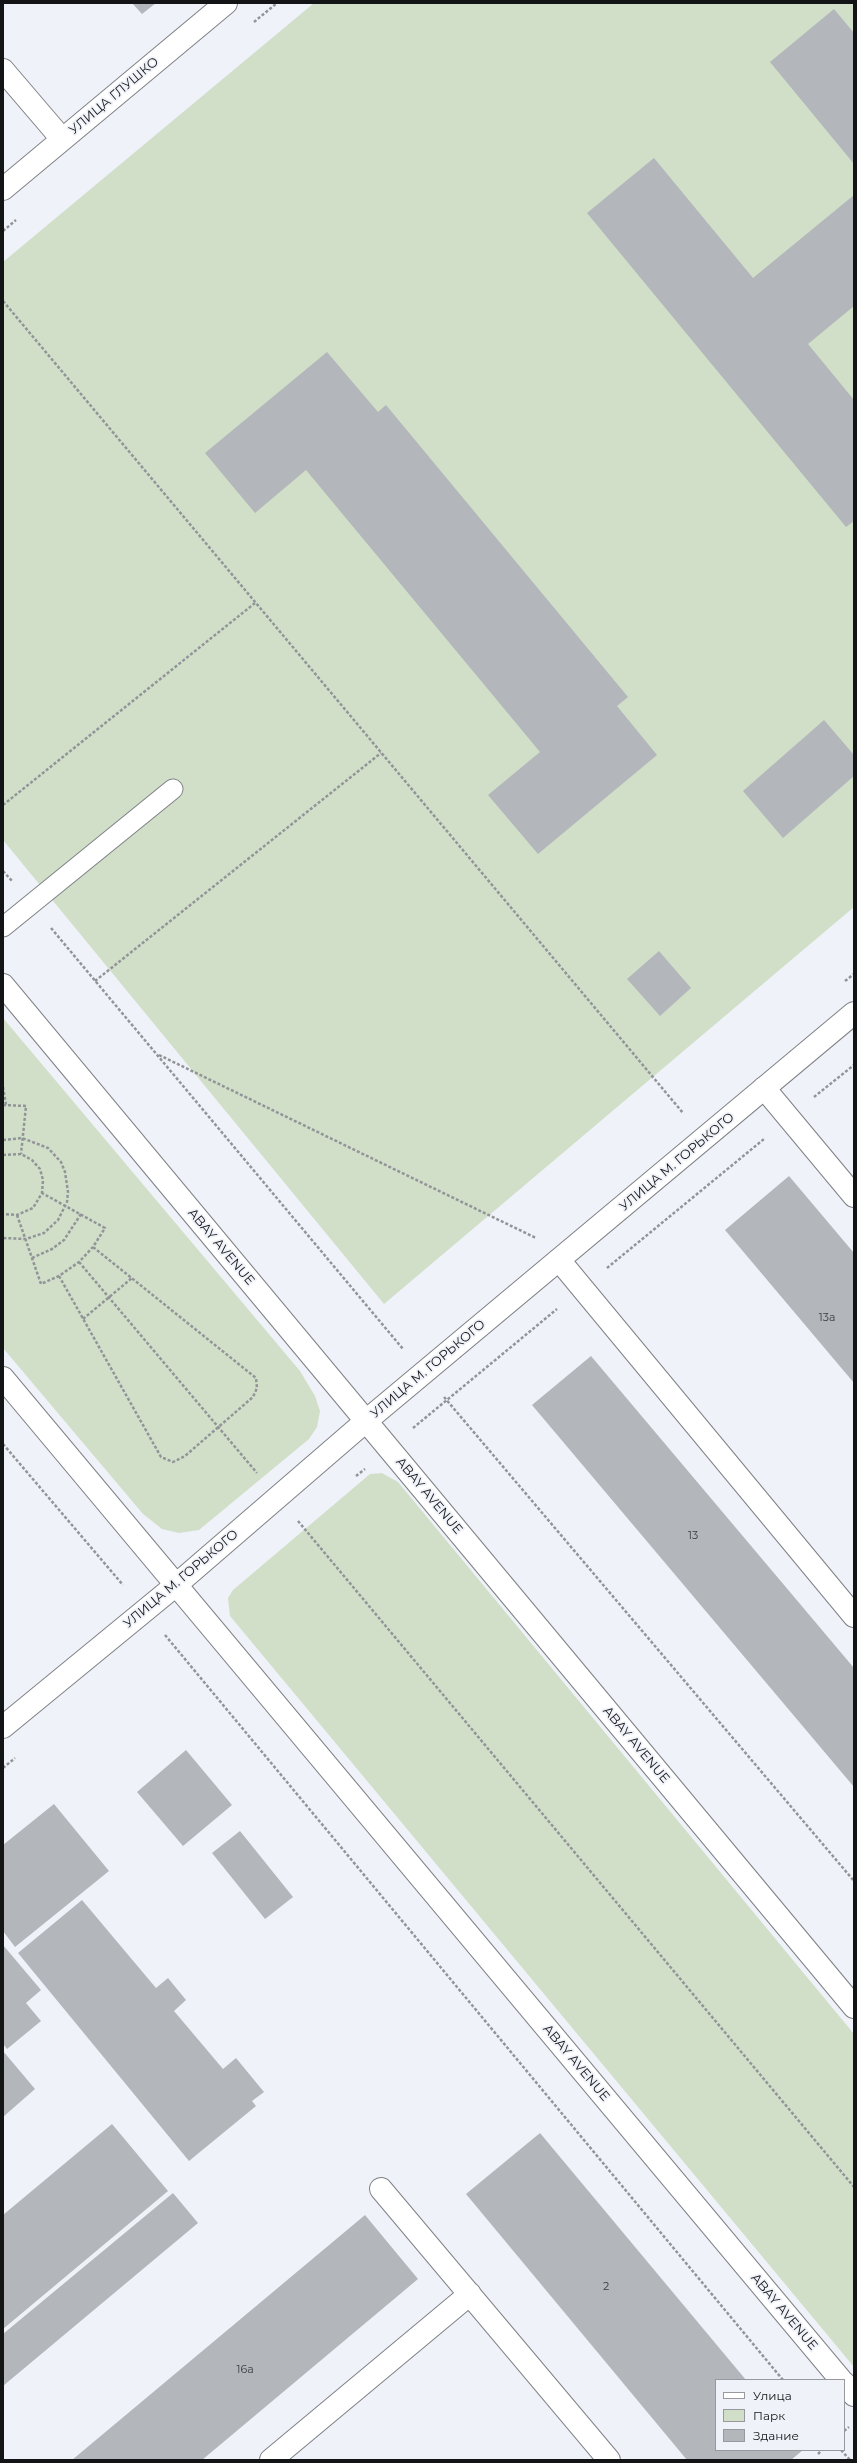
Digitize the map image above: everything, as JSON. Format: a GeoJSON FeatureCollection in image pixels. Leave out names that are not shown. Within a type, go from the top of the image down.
{"type":"FeatureCollection","features":[{"type":"Feature","properties":{"kind":"main road","name":"УЛИЦА ГЛУШКО"},"geometry":{"type":"LineString","coordinates":[[3,189],[226,3]]}},
{"type":"Feature","properties":{"kind":"main road"},"geometry":{"type":"LineString","coordinates":[[3,70],[62,139]]}},
{"type":"Feature","properties":{"kind":"main road","name":"ABAY AVENUE"},"geometry":{"type":"LineString","coordinates":[[3,985],[854,2007]]}},
{"type":"Feature","properties":{"kind":"main road","name":"УЛИЦА М. ГОРЬКОГО"},"geometry":{"type":"LineString","coordinates":[[3,1727],[176,1585],[366,1420],[854,1013]]}},
{"type":"Feature","properties":{"kind":"main road"},"geometry":{"type":"LineString","coordinates":[[764,1088],[854,1196]]}},
{"type":"Feature","properties":{"kind":"main road"},"geometry":{"type":"LineString","coordinates":[[559,1260],[854,1616]]}},
{"type":"Feature","properties":{"kind":"main road","name":"ABAY AVENUE"},"geometry":{"type":"LineString","coordinates":[[3,1378],[840,2379]]}},
{"type":"Feature","properties":{"kind":"main road"},"geometry":{"type":"LineString","coordinates":[[381,2189],[470,2294],[603,2458]]}},
{"type":"Feature","properties":{"kind":"main road"},"geometry":{"type":"LineString","coordinates":[[271,2460],[470,2294]]}},
{"type":"Feature","properties":{"kind":"main road"},"geometry":{"type":"LineString","coordinates":[[845,2384],[854,2395]]}},
{"type":"Feature","properties":{"kind":"lane"},"geometry":{"type":"LineString","coordinates":[[3,927],[173,789]]}},
{"type":"Feature","properties":{"kind":"path"},"geometry":{"type":"LineString","coordinates":[[3,301],[684,1115]]}},
{"type":"Feature","properties":{"kind":"path"},"geometry":{"type":"LineString","coordinates":[[3,805],[255,603]]}},
{"type":"Feature","properties":{"kind":"path"},"geometry":{"type":"LineString","coordinates":[[95,981],[381,753]]}},
{"type":"Feature","properties":{"kind":"path"},"geometry":{"type":"LineString","coordinates":[[157,1054],[536,1238],[559,1260]]}},
{"type":"Feature","properties":{"kind":"path"},"geometry":{"type":"LineString","coordinates":[[446,1399],[854,1065]]}},
{"type":"Feature","properties":{"kind":"path"},"geometry":{"type":"LineString","coordinates":[[3,1087],[4,1105],[26,1106],[21,1154]]}},
{"type":"Feature","properties":{"kind":"path"},"geometry":{"type":"LineString","coordinates":[[3,1140],[22,1138],[48,1148],[61,1162],[68,1182],[65,1206],[58,1220],[51,1227],[34,1238],[3,1238]]}},
{"type":"Feature","properties":{"kind":"path"},"geometry":{"type":"LineString","coordinates":[[3,1155],[21,1154],[32,1160],[40,1169],[43,1180],[42,1193],[33,1208],[17,1215],[3,1214]]}},
{"type":"Feature","properties":{"kind":"path"},"geometry":{"type":"LineString","coordinates":[[17,1215],[41,1284],[59,1276],[78,1262],[93,1247],[105,1228],[42,1193]]}},
{"type":"Feature","properties":{"kind":"path"},"geometry":{"type":"LineString","coordinates":[[32,1258],[52,1249],[64,1240],[81,1214]]}},
{"type":"Feature","properties":{"kind":"path"},"geometry":{"type":"LineString","coordinates":[[59,1276],[161,1457],[173,1462],[185,1456],[253,1397],[257,1388],[256,1378],[93,1247]]}},
{"type":"Feature","properties":{"kind":"path"},"geometry":{"type":"LineString","coordinates":[[78,1262],[277,1497],[854,2187]]}},
{"type":"Feature","properties":{"kind":"path"},"geometry":{"type":"LineString","coordinates":[[83,1320],[132,1278]]}},
{"type":"Feature","properties":{"kind":"path"},"geometry":{"type":"LineString","coordinates":[[3,1444],[144,1610],[782,2379]]}},
{"type":"Feature","properties":{"kind":"path"},"geometry":{"type":"LineString","coordinates":[[818,2454],[821,2451]]}},
{"type":"Feature","properties":{"kind":"path"},"geometry":{"type":"LineString","coordinates":[[842,2451],[850,2460]]}},
{"type":"Feature","properties":{"kind":"green space"},"geometry":{"type":"Polygon","coordinates":[[[314,3],[854,3],[854,907],[384,1304],[3,840],[3,262],[314,3]]]}},
{"type":"Feature","properties":{"kind":"green space"},"geometry":{"type":"Polygon","coordinates":[[[3,1018],[300,1371],[315,1396],[320,1411],[317,1427],[309,1439],[199,1530],[179,1533],[162,1529],[143,1514],[3,1348],[3,1018]]]}},
{"type":"Feature","properties":{"kind":"green space"},"geometry":{"type":"Polygon","coordinates":[[[382,1473],[398,1482],[854,2034],[854,2367],[230,1616],[228,1598],[233,1590],[370,1474],[382,1473]]]}},
{"type":"Feature","properties":{"kind":"building"},"geometry":{"type":"Polygon","coordinates":[[[132,3],[156,3],[142,14],[132,3]]]}},
{"type":"Feature","properties":{"kind":"building"},"geometry":{"type":"Polygon","coordinates":[[[834,9],[854,33],[854,164],[770,62],[834,9]]]}},
{"type":"Feature","properties":{"kind":"building"},"geometry":{"type":"Polygon","coordinates":[[[654,158],[753,278],[854,195],[854,306],[808,344],[854,400],[854,521],[846,527],[587,213],[654,158]]]}},
{"type":"Feature","properties":{"kind":"building"},"geometry":{"type":"Polygon","coordinates":[[[327,352],[378,412],[386,405],[628,697],[617,706],[657,755],[538,854],[488,795],[540,752],[306,470],[255,513],[205,453],[327,352]]]}},
{"type":"Feature","properties":{"kind":"building"},"geometry":{"type":"Polygon","coordinates":[[[824,720],[854,755],[854,776],[783,838],[743,791],[824,720]]]}},
{"type":"Feature","properties":{"kind":"building"},"geometry":{"type":"Polygon","coordinates":[[[659,951],[691,988],[660,1016],[627,979],[659,951]]]}},
{"type":"Feature","properties":{"kind":"building"},"geometry":{"type":"Polygon","coordinates":[[[789,1176],[854,1253],[854,1383],[725,1230],[789,1176]]]}},
{"type":"Feature","properties":{"kind":"building"},"geometry":{"type":"Polygon","coordinates":[[[591,1356],[854,1668],[854,1787],[532,1405],[591,1356]]]}},
{"type":"Feature","properties":{"kind":"building"},"geometry":{"type":"Polygon","coordinates":[[[186,1750],[232,1805],[183,1846],[137,1792],[186,1750]]]}},
{"type":"Feature","properties":{"kind":"building"},"geometry":{"type":"Polygon","coordinates":[[[54,1804],[109,1871],[15,1947],[3,1931],[3,1845],[54,1804]]]}},
{"type":"Feature","properties":{"kind":"building"},"geometry":{"type":"Polygon","coordinates":[[[240,1831],[293,1897],[265,1919],[212,1853],[240,1831]]]}},
{"type":"Feature","properties":{"kind":"building"},"geometry":{"type":"Polygon","coordinates":[[[82,1900],[156,1988],[168,1978],[186,2000],[174,2011],[223,2069],[236,2058],[264,2092],[252,2101],[256,2106],[189,2161],[18,1953],[82,1900]]]}},
{"type":"Feature","properties":{"kind":"building"},"geometry":{"type":"Polygon","coordinates":[[[3,1945],[41,1990],[26,2003],[41,2021],[7,2049],[3,2044],[3,1945]]]}},
{"type":"Feature","properties":{"kind":"building"},"geometry":{"type":"Polygon","coordinates":[[[3,2051],[35,2089],[3,2117],[3,2051]]]}},
{"type":"Feature","properties":{"kind":"building"},"geometry":{"type":"Polygon","coordinates":[[[112,2124],[168,2191],[3,2329],[3,2215],[112,2124]]]}},
{"type":"Feature","properties":{"kind":"building"},"geometry":{"type":"Polygon","coordinates":[[[540,2133],[745,2379],[715,2379],[715,2451],[802,2451],[791,2460],[687,2460],[466,2194],[540,2133]]]}},
{"type":"Feature","properties":{"kind":"building"},"geometry":{"type":"Polygon","coordinates":[[[173,2193],[198,2223],[3,2386],[3,2334],[173,2193]]]}},
{"type":"Feature","properties":{"kind":"building"},"geometry":{"type":"Polygon","coordinates":[[[365,2215],[418,2279],[202,2460],[72,2460],[365,2215]]]}}]}
